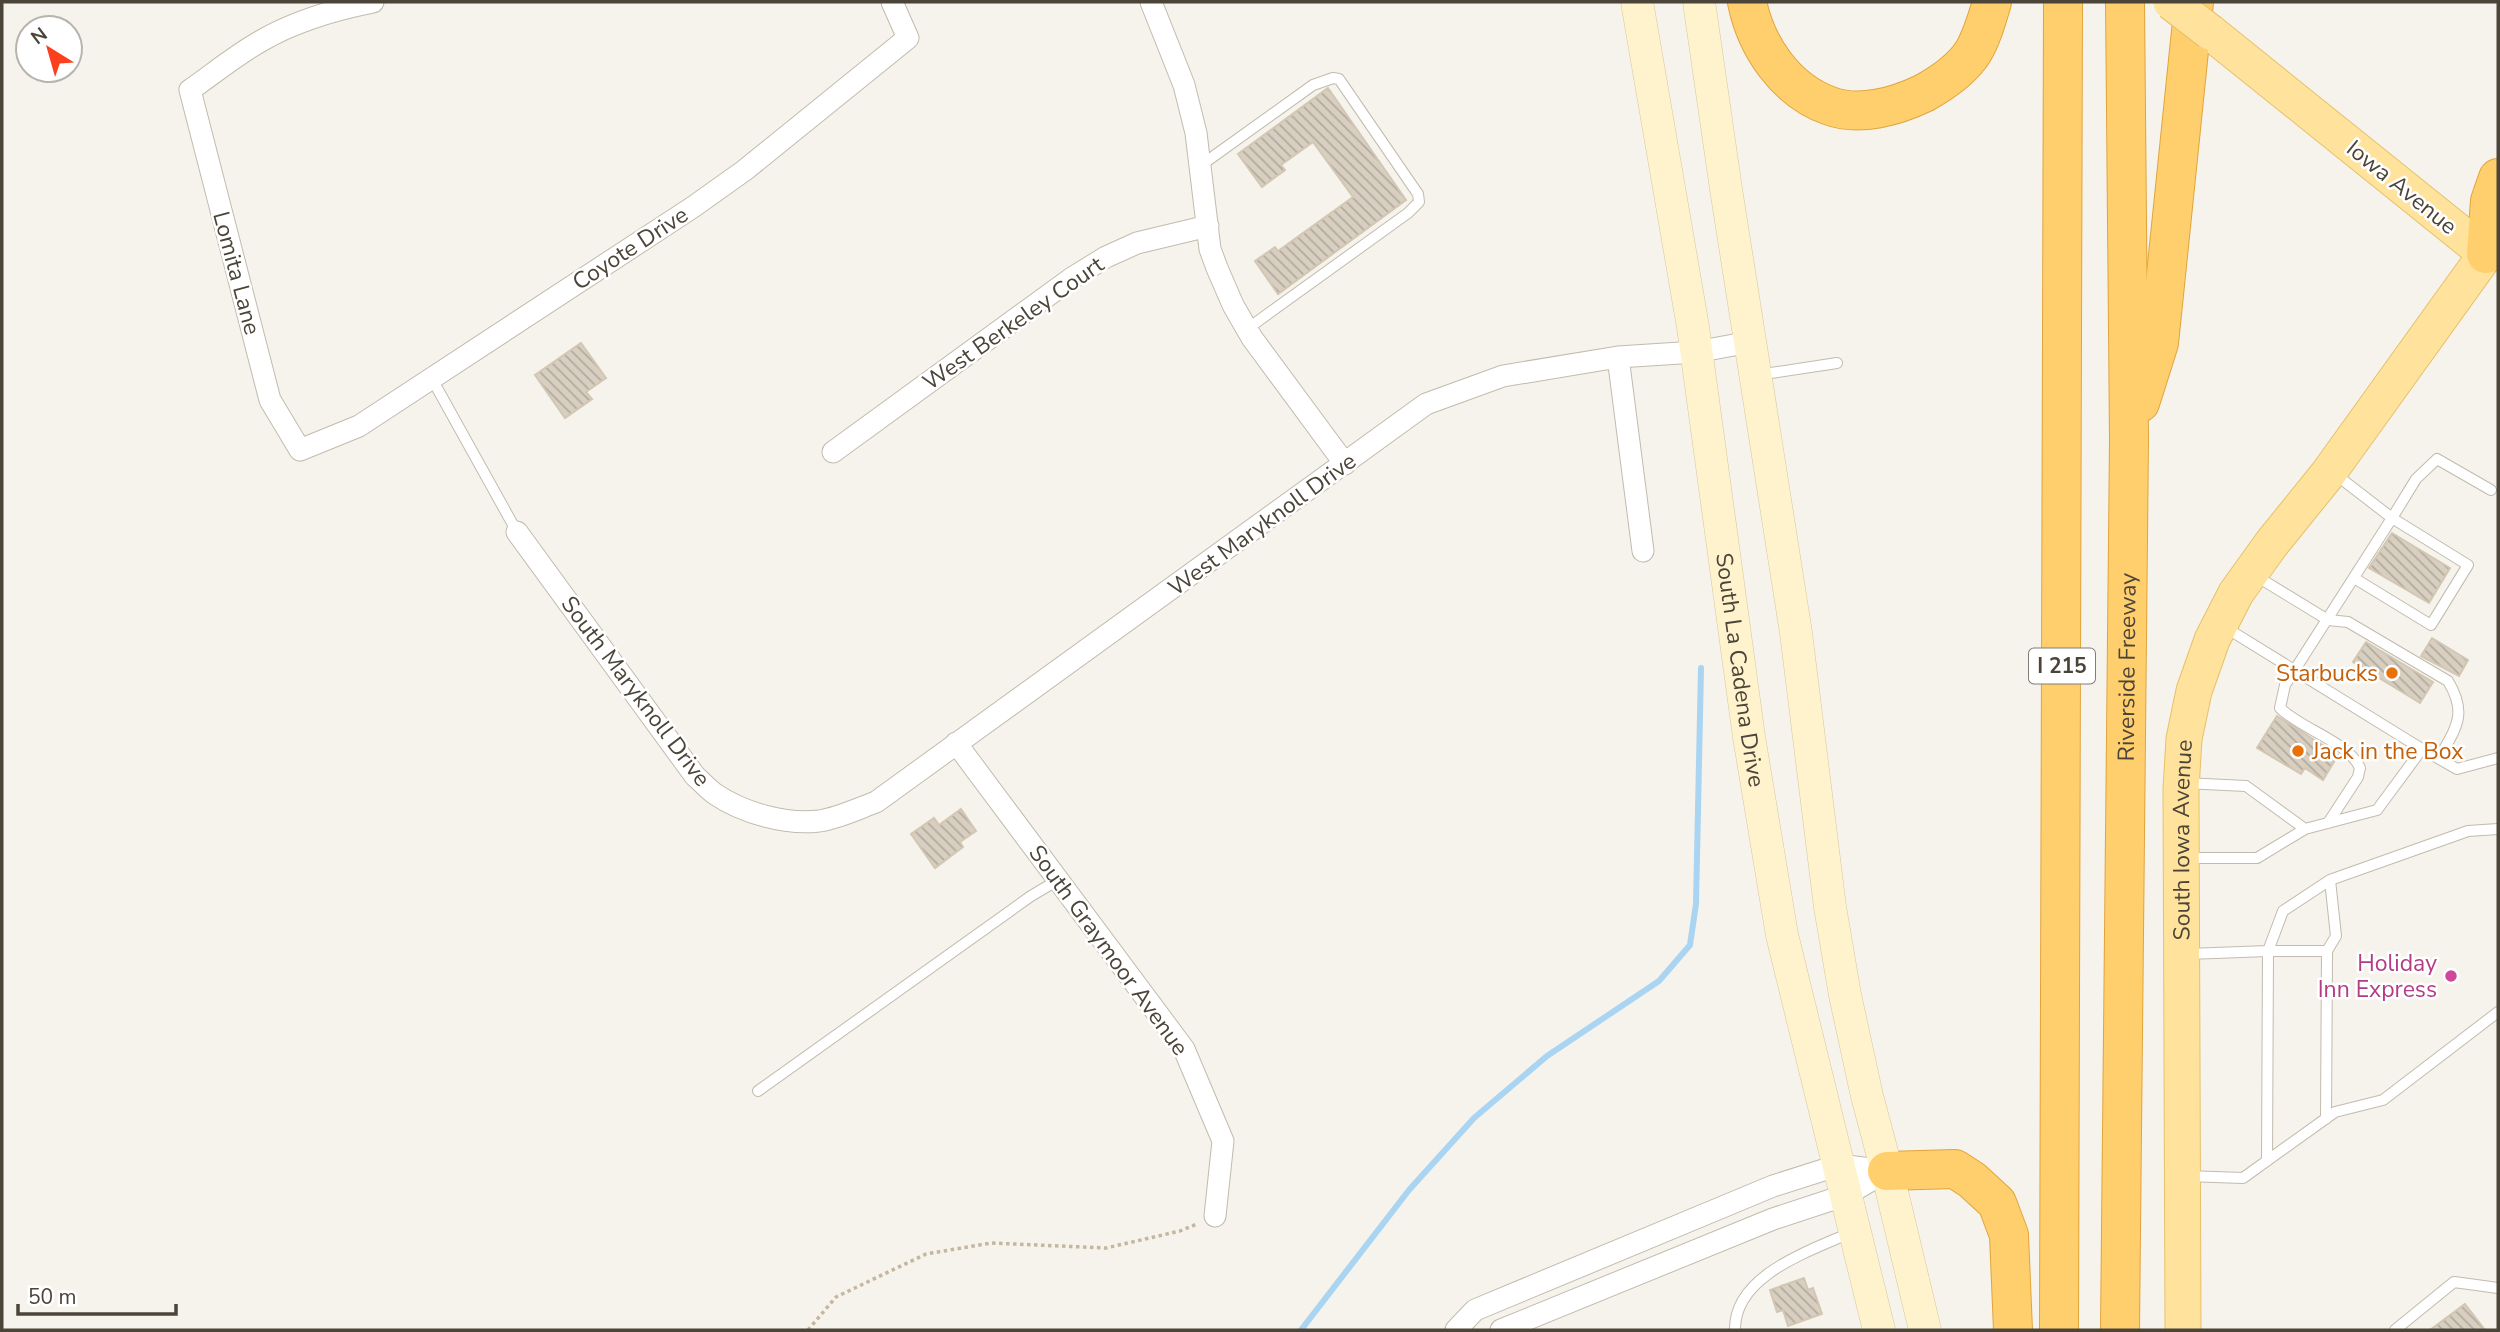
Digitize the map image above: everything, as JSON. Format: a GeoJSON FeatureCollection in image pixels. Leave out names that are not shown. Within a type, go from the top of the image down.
{"type":"FeatureCollection","features":[{"type":"Feature","properties":{"kind":"highway"},"geometry":{"type":"LineString","coordinates":[[1747,2],[1752,26],[1766,52],[1783,74],[1831,107],[1854,110],[1881,108],[1906,102],[1932,89],[1957,70],[1973,52],[1992,2]]}},
{"type":"Feature","properties":{"kind":"highway","name":"I 215"},"geometry":{"type":"LineString","coordinates":[[2059,1330],[2063,2]]}},
{"type":"Feature","properties":{"kind":"highway","name":"Riverside Freeway"},"geometry":{"type":"LineString","coordinates":[[2120,1330],[2129,439],[2125,2]]}},
{"type":"Feature","properties":{"kind":"highway"},"geometry":{"type":"LineString","coordinates":[[2129,439],[2159,343],[2202,17]]}},
{"type":"Feature","properties":{"kind":"highway"},"geometry":{"type":"LineString","coordinates":[[2492,245],[2490,201],[2498,178]]}},
{"type":"Feature","properties":{"kind":"highway"},"geometry":{"type":"LineString","coordinates":[[1888,1171],[1955,1169],[1972,1180],[1997,1203],[2009,1235],[2013,1330]]}},
{"type":"Feature","properties":{"kind":"main road","name":"South La Cadena Drive"},"geometry":{"type":"LineString","coordinates":[[1637,2],[1696,352],[1749,737],[1782,934],[1880,1330]]}},
{"type":"Feature","properties":{"kind":"main road"},"geometry":{"type":"LineString","coordinates":[[1699,2],[1796,633],[1830,907],[1845,995],[1867,1096],[1888,1171],[1925,1330]]}},
{"type":"Feature","properties":{"kind":"main road","name":"Iowa Avenue"},"geometry":{"type":"LineString","coordinates":[[2171,2],[2202,17],[2492,245]]}},
{"type":"Feature","properties":{"kind":"main road","name":"South Iowa Avenue"},"geometry":{"type":"LineString","coordinates":[[2183,1330],[2182,783],[2185,739],[2194,691],[2211,640],[2236,593],[2330,470],[2492,245]]}},
{"type":"Feature","properties":{"kind":"street","name":"Lomita Lane"},"geometry":{"type":"LineString","coordinates":[[300,450],[270,400],[190,90],[259,41],[293,24],[338,9],[373,2]]}},
{"type":"Feature","properties":{"kind":"street","name":"Coyote Drive"},"geometry":{"type":"LineString","coordinates":[[300,450],[359,426],[745,170],[908,38],[892,2]]}},
{"type":"Feature","properties":{"kind":"street"},"geometry":{"type":"LineString","coordinates":[[1157,5],[1184,85],[1196,133],[1210,250],[1217,268],[1247,329],[1345,464]]}},
{"type":"Feature","properties":{"kind":"street","name":"West Berkeley Court"},"geometry":{"type":"LineString","coordinates":[[833,452],[1072,278],[1106,257],[1137,243],[1208,226]]}},
{"type":"Feature","properties":{"kind":"street","name":"West Maryknoll Drive"},"geometry":{"type":"LineString","coordinates":[[820,821],[876,802],[1426,404],[1503,376],[1618,357],[1696,352],[1750,342]]}},
{"type":"Feature","properties":{"kind":"street"},"geometry":{"type":"LineString","coordinates":[[1618,357],[1643,551]]}},
{"type":"Feature","properties":{"kind":"street","name":"South Maryknoll Drive"},"geometry":{"type":"LineString","coordinates":[[517,532],[695,776],[715,794],[740,806],[789,821],[820,821]]}},
{"type":"Feature","properties":{"kind":"street","name":"South Graymoor Avenue"},"geometry":{"type":"LineString","coordinates":[[956,743],[1184,1049],[1223,1141],[1215,1216]]}},
{"type":"Feature","properties":{"kind":"street"},"geometry":{"type":"LineString","coordinates":[[1456,1330],[1475,1310],[1773,1186],[1839,1165],[1888,1171]]}},
{"type":"Feature","properties":{"kind":"street"},"geometry":{"type":"LineString","coordinates":[[1501,1330],[1773,1219],[1846,1195],[1888,1171]]}},
{"type":"Feature","properties":{"kind":"lane"},"geometry":{"type":"LineString","coordinates":[[1200,166],[1314,85],[1333,78],[1339,79],[1418,194],[1419,202],[1408,213],[1247,329]]}},
{"type":"Feature","properties":{"kind":"lane"},"geometry":{"type":"LineString","coordinates":[[1756,375],[1837,363]]}},
{"type":"Feature","properties":{"kind":"lane"},"geometry":{"type":"LineString","coordinates":[[432,379],[517,532]]}},
{"type":"Feature","properties":{"kind":"lane"},"geometry":{"type":"LineString","coordinates":[[2328,823],[2358,777],[2360,768],[2351,754],[2288,716],[2280,708],[2285,685],[2416,479],[2437,458],[2491,490]]}},
{"type":"Feature","properties":{"kind":"lane"},"geometry":{"type":"LineString","coordinates":[[2330,470],[2392,518],[2468,565],[2431,625],[2354,578]]}},
{"type":"Feature","properties":{"kind":"lane"},"geometry":{"type":"LineString","coordinates":[[2251,572],[2328,620],[2348,622],[2448,681],[2457,698],[2459,716],[2456,727],[2438,758]]}},
{"type":"Feature","properties":{"kind":"lane"},"geometry":{"type":"LineString","coordinates":[[2220,624],[2457,769],[2498,758]]}},
{"type":"Feature","properties":{"kind":"lane"},"geometry":{"type":"LineString","coordinates":[[2181,858],[2257,858],[2305,830],[2377,810],[2422,749]]}},
{"type":"Feature","properties":{"kind":"lane"},"geometry":{"type":"LineString","coordinates":[[2182,783],[2246,786],[2305,830]]}},
{"type":"Feature","properties":{"kind":"lane"},"geometry":{"type":"LineString","coordinates":[[2267,1161],[2268,951],[2283,911],[2330,880],[2468,831],[2498,829]]}},
{"type":"Feature","properties":{"kind":"lane"},"geometry":{"type":"LineString","coordinates":[[758,1091],[1031,895],[1058,880]]}},
{"type":"Feature","properties":{"kind":"lane"},"geometry":{"type":"LineString","coordinates":[[2326,1119],[2328,951],[2336,936],[2330,880]]}},
{"type":"Feature","properties":{"kind":"lane"},"geometry":{"type":"LineString","coordinates":[[2181,954],[2328,951]]}},
{"type":"Feature","properties":{"kind":"lane"},"geometry":{"type":"LineString","coordinates":[[2182,1176],[2243,1178],[2335,1112],[2384,1101],[2498,1012]]}},
{"type":"Feature","properties":{"kind":"lane"},"geometry":{"type":"LineString","coordinates":[[1735,1330],[1735,1321],[1744,1298],[1776,1266],[1854,1231]]}},
{"type":"Feature","properties":{"kind":"lane"},"geometry":{"type":"LineString","coordinates":[[2395,1330],[2454,1282],[2498,1288]]}},
{"type":"Feature","properties":{"kind":"path"},"geometry":{"type":"LineString","coordinates":[[808,1330],[836,1297],[926,1254],[991,1243],[1106,1248],[1180,1231],[1215,1216]]}},
{"type":"Feature","properties":{"kind":"building"},"geometry":{"type":"Polygon","coordinates":[[[1328,88],[1406,200],[1278,294],[1255,261],[1275,247],[1278,251],[1353,197],[1313,142],[1281,165],[1285,170],[1262,187],[1238,154],[1328,88]]]}},
{"type":"Feature","properties":{"kind":"building"},"geometry":{"type":"Polygon","coordinates":[[[581,343],[606,378],[586,392],[592,399],[565,418],[535,375],[581,343]]]}},
{"type":"Feature","properties":{"kind":"building"},"geometry":{"type":"Polygon","coordinates":[[[2392,533],[2450,568],[2429,603],[2369,568],[2392,533]]]}},
{"type":"Feature","properties":{"kind":"building"},"geometry":{"type":"Polygon","coordinates":[[[2432,638],[2468,660],[2459,676],[2421,656],[2432,638]]]}},
{"type":"Feature","properties":{"kind":"building","name":"Starbucks"},"geometry":{"type":"Polygon","coordinates":[[[2366,642],[2433,682],[2420,703],[2353,662],[2366,642]]]}},
{"type":"Feature","properties":{"kind":"building","name":"Jack in the Box"},"geometry":{"type":"Polygon","coordinates":[[[2277,716],[2338,755],[2323,780],[2305,768],[2301,774],[2257,748],[2277,716]]]}},
{"type":"Feature","properties":{"kind":"building"},"geometry":{"type":"Polygon","coordinates":[[[961,809],[976,831],[960,842],[963,847],[935,868],[911,834],[934,818],[939,825],[961,809]]]}},
{"type":"Feature","properties":{"kind":"building"},"geometry":{"type":"Polygon","coordinates":[[[1804,1278],[1808,1290],[1813,1288],[1822,1314],[1788,1326],[1783,1310],[1777,1312],[1770,1290],[1804,1278]]]}},
{"type":"Feature","properties":{"kind":"building"},"geometry":{"type":"Polygon","coordinates":[[[2465,1304],[2485,1330],[2430,1330],[2465,1304]]]}},
{"type":"Feature","properties":{"kind":"waterway"},"geometry":{"type":"LineString","coordinates":[[1301,1330],[1409,1190],[1474,1118],[1547,1056],[1659,981],[1690,945],[1696,904],[1701,668]]}},
{"type":"Feature","properties":{"kind":"place","name":"Starbucks"},"geometry":{"type":"Point","coordinates":[2392,673]}},
{"type":"Feature","properties":{"kind":"place","name":"Jack in the Box"},"geometry":{"type":"Point","coordinates":[2298,751]}},
{"type":"Feature","properties":{"kind":"place","name":"Holiday Inn Express"},"geometry":{"type":"Point","coordinates":[2451,976]}}]}
